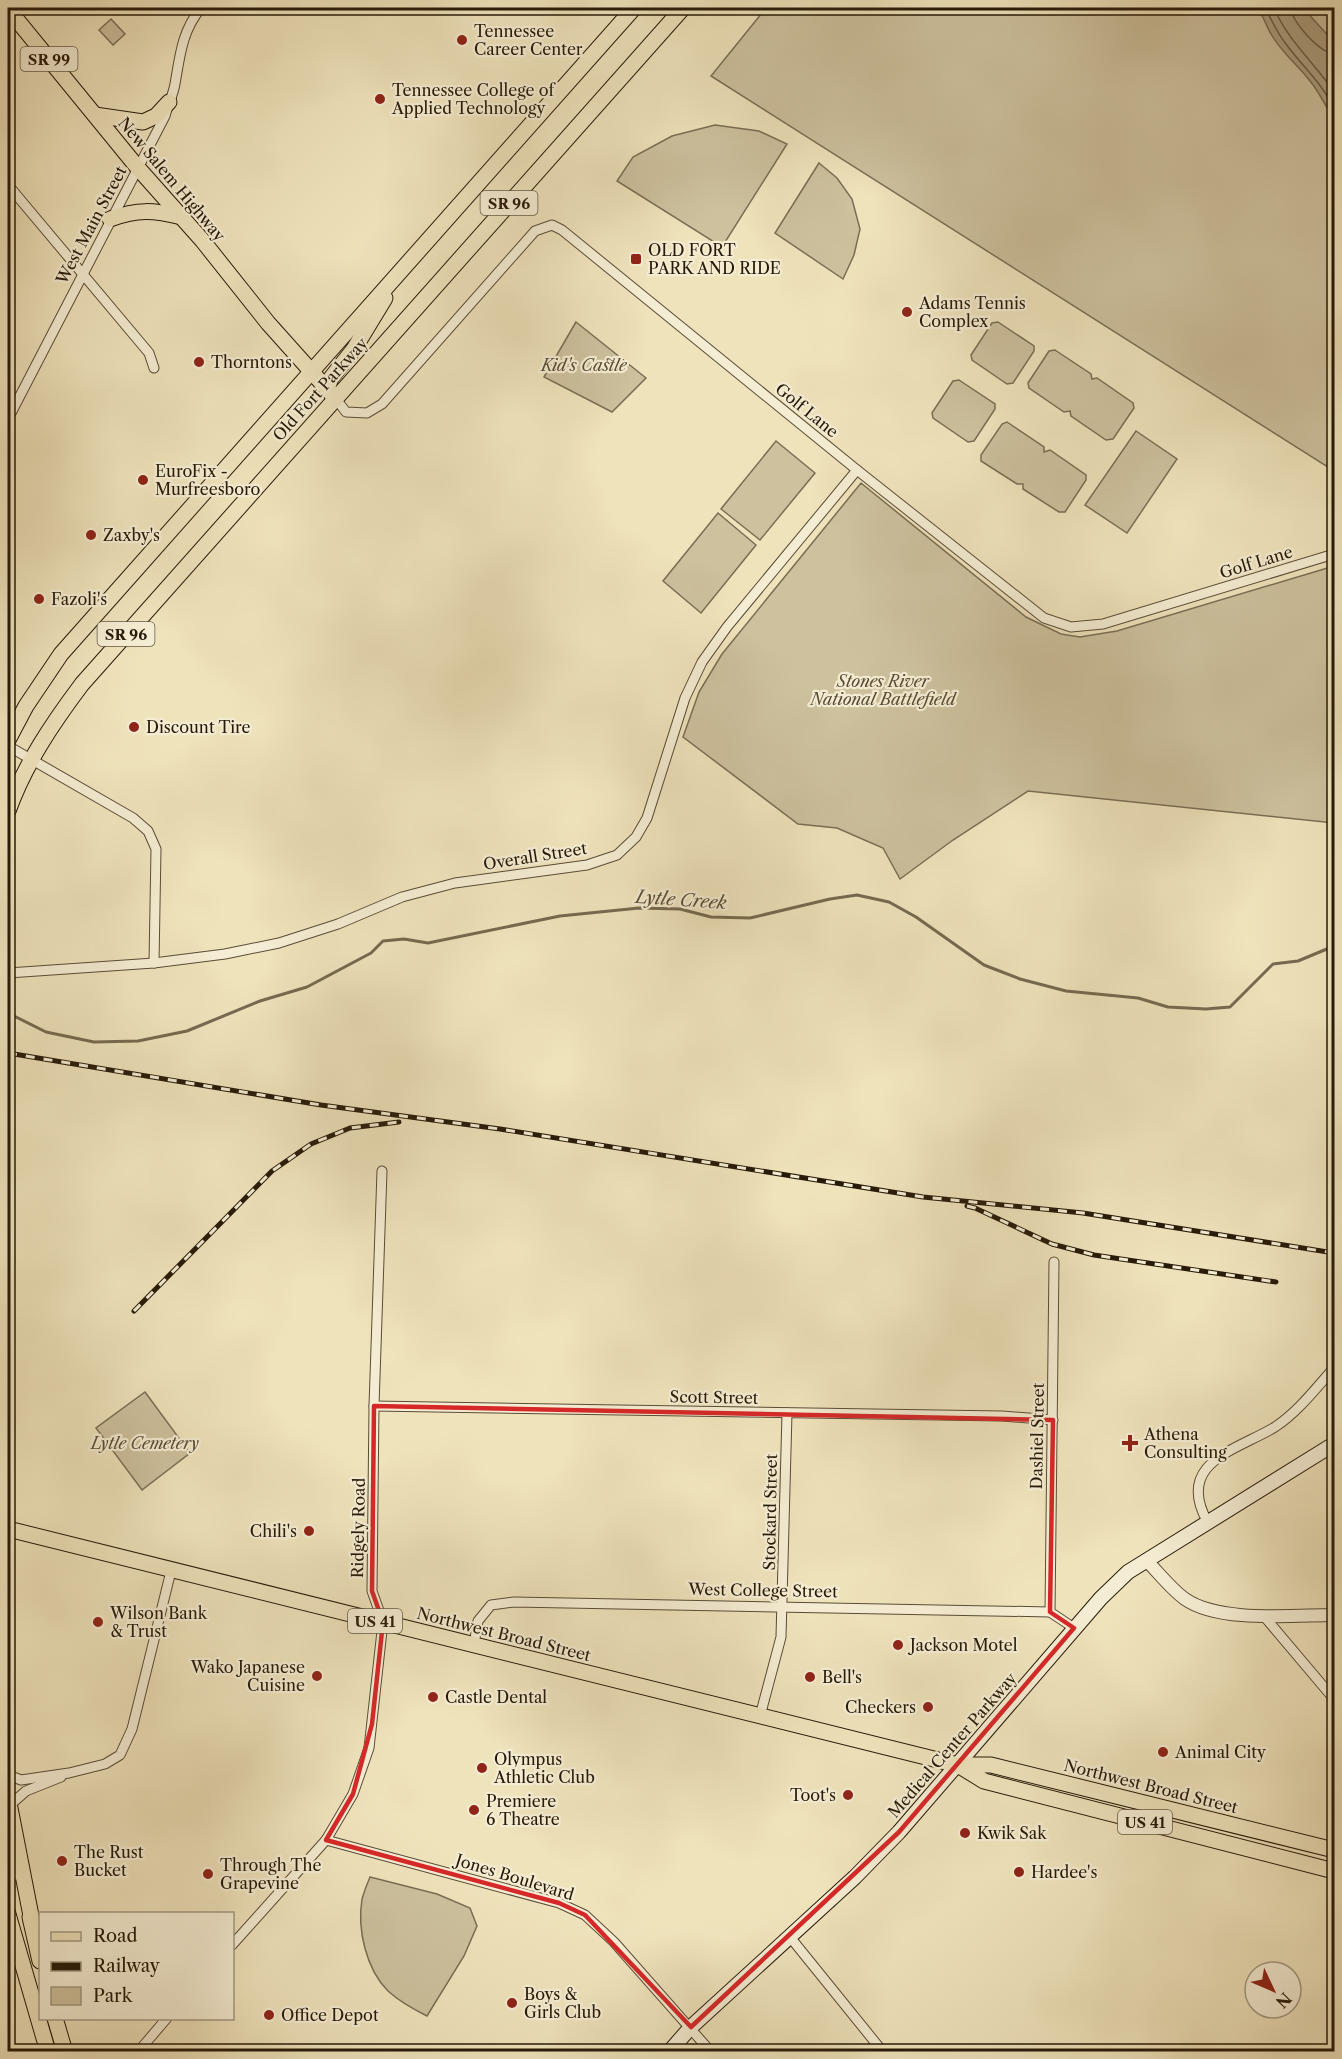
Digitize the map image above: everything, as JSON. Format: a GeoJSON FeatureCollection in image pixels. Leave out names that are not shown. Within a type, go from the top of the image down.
{"type":"FeatureCollection","features":[{"type":"Feature","properties":{"kind":"main road","name":"Old Fort Parkway"},"geometry":{"type":"LineString","coordinates":[[8,740],[26,706],[61,654],[634,8]]}},
{"type":"Feature","properties":{"kind":"main road","name":"Old Fort Parkway"},"geometry":{"type":"LineString","coordinates":[[8,811],[15,790],[31,759],[54,721],[82,684],[331,394],[683,8]]}},
{"type":"Feature","properties":{"kind":"main road","name":"New Salem Highway"},"geometry":{"type":"LineString","coordinates":[[8,9],[138,168],[182,217],[310,371]]}},
{"type":"Feature","properties":{"kind":"main road"},"geometry":{"type":"LineString","coordinates":[[95,115],[143,122],[156,116],[169,102]]}},
{"type":"Feature","properties":{"kind":"main road"},"geometry":{"type":"LineString","coordinates":[[110,219],[140,210],[182,217]]}},
{"type":"Feature","properties":{"kind":"main road"},"geometry":{"type":"LineString","coordinates":[[331,394],[331,378],[354,349],[403,267]]}},
{"type":"Feature","properties":{"kind":"main road","name":"SR 99"},"geometry":{"type":"LineString","coordinates":[[310,371],[331,394]]}},
{"type":"Feature","properties":{"kind":"main road","name":"Medical Center Parkway"},"geometry":{"type":"LineString","coordinates":[[669,2052],[691,2027],[862,1870],[958,1766],[1074,1628],[1128,1572],[1207,1521],[1335,1444]]}},
{"type":"Feature","properties":{"kind":"main road","name":"Northwest Broad Street"},"geometry":{"type":"LineString","coordinates":[[9,1529],[958,1766],[984,1781],[1331,1870]]}},
{"type":"Feature","properties":{"kind":"main road","name":"Northwest Broad Street"},"geometry":{"type":"LineString","coordinates":[[958,1766],[991,1765],[1334,1850]]}},
{"type":"Feature","properties":{"kind":"main road"},"geometry":{"type":"LineString","coordinates":[[8,1802],[39,1956]]}},
{"type":"Feature","properties":{"kind":"main road"},"geometry":{"type":"LineString","coordinates":[[1249,1849],[1254,1830]]}},
{"type":"Feature","properties":{"kind":"main road"},"geometry":{"type":"LineString","coordinates":[[8,1849],[33,1926]]}},
{"type":"Feature","properties":{"kind":"main road"},"geometry":{"type":"LineString","coordinates":[[1331,1870],[1334,1850]]}},
{"type":"Feature","properties":{"kind":"main road"},"geometry":{"type":"LineString","coordinates":[[8,1914],[48,2052]]}},
{"type":"Feature","properties":{"kind":"main road"},"geometry":{"type":"LineString","coordinates":[[8,1925],[26,1975]]}},
{"type":"Feature","properties":{"kind":"main road"},"geometry":{"type":"LineString","coordinates":[[55,2020],[65,2052]]}},
{"type":"Feature","properties":{"kind":"street","name":"West Main Street"},"geometry":{"type":"LineString","coordinates":[[8,419],[11,406],[165,116],[175,86],[178,59],[190,21],[201,8]]}},
{"type":"Feature","properties":{"kind":"street"},"geometry":{"type":"LineString","coordinates":[[8,185],[149,353],[154,368]]}},
{"type":"Feature","properties":{"kind":"street","name":"Golf Lane"},"geometry":{"type":"LineString","coordinates":[[331,394],[346,412],[367,413],[382,404],[535,231],[552,225],[562,230],[857,470],[1044,618],[1071,627],[1103,624],[1335,554]]}},
{"type":"Feature","properties":{"kind":"street","name":"Overall Street"},"geometry":{"type":"LineString","coordinates":[[8,973],[154,963],[225,954],[279,943],[338,924],[402,897],[455,883],[587,865],[617,855],[636,837],[647,818],[685,698],[702,662],[735,617],[857,470]]}},
{"type":"Feature","properties":{"kind":"street"},"geometry":{"type":"LineString","coordinates":[[8,746],[133,818],[148,831],[156,849],[154,963]]}},
{"type":"Feature","properties":{"kind":"street","name":"Ridgely Road"},"geometry":{"type":"LineString","coordinates":[[234,1943],[326,1840],[353,1794],[369,1748],[383,1622],[372,1591],[374,1406],[382,1171]]}},
{"type":"Feature","properties":{"kind":"street","name":"Dashiel Street"},"geometry":{"type":"LineString","coordinates":[[1050,1612],[1054,1262]]}},
{"type":"Feature","properties":{"kind":"street"},"geometry":{"type":"LineString","coordinates":[[1207,1521],[1201,1510],[1197,1486],[1205,1469],[1218,1456],[1276,1426],[1291,1415],[1335,1368]]}},
{"type":"Feature","properties":{"kind":"street","name":"Scott Street"},"geometry":{"type":"LineString","coordinates":[[374,1406],[1002,1416],[1053,1420]]}},
{"type":"Feature","properties":{"kind":"street","name":"Stockard Street"},"geometry":{"type":"LineString","coordinates":[[760,1716],[781,1636],[787,1413]]}},
{"type":"Feature","properties":{"kind":"street"},"geometry":{"type":"LineString","coordinates":[[1146,1560],[1185,1599],[1202,1608],[1225,1613],[1335,1615]]}},
{"type":"Feature","properties":{"kind":"street"},"geometry":{"type":"LineString","coordinates":[[8,1775],[21,1780],[69,1773],[105,1764],[120,1755],[132,1729],[171,1571]]}},
{"type":"Feature","properties":{"kind":"street","name":"West College Street"},"geometry":{"type":"LineString","coordinates":[[474,1644],[478,1622],[491,1605],[514,1602],[1050,1612]]}},
{"type":"Feature","properties":{"kind":"street"},"geometry":{"type":"LineString","coordinates":[[1050,1612],[1074,1628]]}},
{"type":"Feature","properties":{"kind":"street"},"geometry":{"type":"LineString","coordinates":[[1263,1615],[1335,1699]]}},
{"type":"Feature","properties":{"kind":"street"},"geometry":{"type":"LineString","coordinates":[[8,1802],[26,1791],[69,1773]]}},
{"type":"Feature","properties":{"kind":"street","name":"Jones Boulevard"},"geometry":{"type":"LineString","coordinates":[[326,1840],[559,1903],[585,1915],[614,1942],[711,2052]]}},
{"type":"Feature","properties":{"kind":"street"},"geometry":{"type":"LineString","coordinates":[[790,1937],[883,2052]]}},
{"type":"Feature","properties":{"kind":"street"},"geometry":{"type":"LineString","coordinates":[[138,2052],[166,2020]]}},
{"type":"Feature","properties":{"kind":"highlighted area"},"geometry":{"type":"Polygon","coordinates":[[[374,1406],[1053,1420],[1050,1612],[1074,1628],[899,1832],[691,2027],[585,1915],[559,1903],[326,1840],[353,1794],[372,1724],[383,1622],[372,1591],[374,1406]]]}},
{"type":"Feature","properties":{"kind":"green space"},"geometry":{"type":"Polygon","coordinates":[[[766,8],[1334,8],[1334,471],[711,76],[766,8]]]}},
{"type":"Feature","properties":{"kind":"green space"},"geometry":{"type":"Polygon","coordinates":[[[111,19],[125,34],[113,45],[99,30],[111,19]]]}},
{"type":"Feature","properties":{"kind":"green space"},"geometry":{"type":"Polygon","coordinates":[[[715,125],[759,131],[787,144],[722,247],[617,181],[633,157],[672,136],[715,125]]]}},
{"type":"Feature","properties":{"kind":"green space"},"geometry":{"type":"Polygon","coordinates":[[[819,163],[837,178],[852,199],[860,229],[854,255],[843,279],[775,233],[819,163]]]}},
{"type":"Feature","properties":{"kind":"green space","name":"Kid's Castle"},"geometry":{"type":"Polygon","coordinates":[[[576,322],[646,378],[612,412],[544,377],[576,322]]]}},
{"type":"Feature","properties":{"kind":"green space"},"geometry":{"type":"Polygon","coordinates":[[[998,322],[1034,346],[1034,351],[1013,383],[1007,384],[972,360],[971,355],[992,323],[998,322]]]}},
{"type":"Feature","properties":{"kind":"green space"},"geometry":{"type":"Polygon","coordinates":[[[1055,350],[1091,374],[1092,379],[1097,378],[1133,403],[1134,408],[1113,439],[1106,440],[1071,416],[1070,411],[1064,412],[1029,388],[1028,383],[1049,351],[1055,350]]]}},
{"type":"Feature","properties":{"kind":"green space"},"geometry":{"type":"Polygon","coordinates":[[[959,380],[995,404],[995,409],[974,441],[968,442],[933,418],[932,413],[953,381],[959,380]]]}},
{"type":"Feature","properties":{"kind":"green space"},"geometry":{"type":"Polygon","coordinates":[[[1007,422],[1044,447],[1044,452],[1050,450],[1086,475],[1086,480],[1065,512],[1059,512],[1023,489],[1023,484],[1017,484],[981,461],[981,455],[1002,424],[1007,422]]]}},
{"type":"Feature","properties":{"kind":"green space"},"geometry":{"type":"Polygon","coordinates":[[[1136,431],[1177,459],[1127,533],[1085,505],[1136,431]]]}},
{"type":"Feature","properties":{"kind":"green space"},"geometry":{"type":"Polygon","coordinates":[[[776,441],[815,473],[760,540],[721,509],[776,441]]]}},
{"type":"Feature","properties":{"kind":"green space","name":"Stones River National Battlefield"},"geometry":{"type":"Polygon","coordinates":[[[861,483],[1026,617],[1061,634],[1080,637],[1117,631],[1334,566],[1334,823],[1028,791],[953,840],[900,879],[883,848],[837,828],[798,824],[683,737],[699,692],[722,654],[861,483]]]}},
{"type":"Feature","properties":{"kind":"green space"},"geometry":{"type":"Polygon","coordinates":[[[718,513],[756,545],[701,613],[663,581],[718,513]]]}},
{"type":"Feature","properties":{"kind":"green space","name":"Lytle Cemetery"},"geometry":{"type":"Polygon","coordinates":[[[145,1392],[190,1453],[142,1490],[96,1428],[145,1392]]]}},
{"type":"Feature","properties":{"kind":"green space"},"geometry":{"type":"Polygon","coordinates":[[[370,1877],[437,1894],[470,1908],[477,1926],[464,1956],[427,2016],[397,1999],[388,1991],[380,1982],[369,1960],[362,1935],[361,1911],[362,1899],[370,1877]]]}},
{"type":"Feature","properties":{"kind":"water"},"geometry":{"type":"Polygon","coordinates":[[[1254,8],[1303,8],[1334,42],[1334,120],[1314,86],[1280,47],[1262,16],[1254,8]]]}},
{"type":"Feature","properties":{"kind":"waterway","name":"Lytle Creek"},"geometry":{"type":"LineString","coordinates":[[8,1013],[46,1032],[94,1042],[138,1041],[187,1031],[260,1001],[307,987],[371,953],[383,941],[404,939],[428,943],[560,916],[639,908],[680,909],[711,917],[750,918],[857,895],[889,902],[916,917],[984,965],[1020,979],[1066,991],[1138,998],[1168,1007],[1206,1009],[1230,1007],[1273,964],[1298,961],[1334,946]]}},
{"type":"Feature","properties":{"kind":"railway"},"geometry":{"type":"LineString","coordinates":[[8,1053],[321,1105],[500,1129],[923,1197],[1083,1213],[1334,1253]]}},
{"type":"Feature","properties":{"kind":"railway"},"geometry":{"type":"LineString","coordinates":[[134,1311],[272,1171],[311,1144],[350,1128],[399,1122]]}},
{"type":"Feature","properties":{"kind":"railway"},"geometry":{"type":"LineString","coordinates":[[967,1206],[1052,1244],[1094,1255],[1276,1282]]}},
{"type":"Feature","properties":{"kind":"place","name":"Tennessee Career Center"},"geometry":{"type":"Point","coordinates":[462,40]}},
{"type":"Feature","properties":{"kind":"place","name":"Tennessee College of Applied Technology"},"geometry":{"type":"Point","coordinates":[380,99]}},
{"type":"Feature","properties":{"kind":"place","name":"OLD FORT PARK AND RIDE"},"geometry":{"type":"Point","coordinates":[636,259]}},
{"type":"Feature","properties":{"kind":"place","name":"Adams Tennis Complex"},"geometry":{"type":"Point","coordinates":[907,312]}},
{"type":"Feature","properties":{"kind":"place","name":"Thorntons"},"geometry":{"type":"Point","coordinates":[199,362]}},
{"type":"Feature","properties":{"kind":"place","name":"EuroFix - Murfreesboro"},"geometry":{"type":"Point","coordinates":[143,480]}},
{"type":"Feature","properties":{"kind":"place","name":"Zaxby's"},"geometry":{"type":"Point","coordinates":[91,535]}},
{"type":"Feature","properties":{"kind":"place","name":"Fazoli's"},"geometry":{"type":"Point","coordinates":[39,599]}},
{"type":"Feature","properties":{"kind":"place","name":"Discount Tire"},"geometry":{"type":"Point","coordinates":[134,727]}},
{"type":"Feature","properties":{"kind":"place","name":"Athena Consulting"},"geometry":{"type":"Point","coordinates":[1130,1443]}},
{"type":"Feature","properties":{"kind":"place","name":"Chili's"},"geometry":{"type":"Point","coordinates":[309,1531]}},
{"type":"Feature","properties":{"kind":"place","name":"Wilson Bank & Trust"},"geometry":{"type":"Point","coordinates":[98,1622]}},
{"type":"Feature","properties":{"kind":"place","name":"Jackson Motel"},"geometry":{"type":"Point","coordinates":[898,1645]}},
{"type":"Feature","properties":{"kind":"place","name":"Wako Japanese Cuisine"},"geometry":{"type":"Point","coordinates":[317,1676]}},
{"type":"Feature","properties":{"kind":"place","name":"Bell's"},"geometry":{"type":"Point","coordinates":[810,1677]}},
{"type":"Feature","properties":{"kind":"place","name":"Castle Dental"},"geometry":{"type":"Point","coordinates":[433,1697]}},
{"type":"Feature","properties":{"kind":"place","name":"Checkers"},"geometry":{"type":"Point","coordinates":[928,1707]}},
{"type":"Feature","properties":{"kind":"place","name":"Animal City"},"geometry":{"type":"Point","coordinates":[1163,1752]}},
{"type":"Feature","properties":{"kind":"place","name":"Olympus Athletic Club"},"geometry":{"type":"Point","coordinates":[482,1768]}},
{"type":"Feature","properties":{"kind":"place","name":"Toot's"},"geometry":{"type":"Point","coordinates":[848,1795]}},
{"type":"Feature","properties":{"kind":"place","name":"Premiere 6 Theatre"},"geometry":{"type":"Point","coordinates":[474,1810]}},
{"type":"Feature","properties":{"kind":"place","name":"Kwik Sak"},"geometry":{"type":"Point","coordinates":[965,1833]}},
{"type":"Feature","properties":{"kind":"place","name":"The Rust Bucket"},"geometry":{"type":"Point","coordinates":[62,1861]}},
{"type":"Feature","properties":{"kind":"place","name":"Hardee's"},"geometry":{"type":"Point","coordinates":[1019,1872]}},
{"type":"Feature","properties":{"kind":"place","name":"Through The Grapevine"},"geometry":{"type":"Point","coordinates":[208,1874]}},
{"type":"Feature","properties":{"kind":"place","name":"Boys & Girls Club"},"geometry":{"type":"Point","coordinates":[512,2003]}},
{"type":"Feature","properties":{"kind":"place","name":"Office Depot"},"geometry":{"type":"Point","coordinates":[269,2015]}}]}
